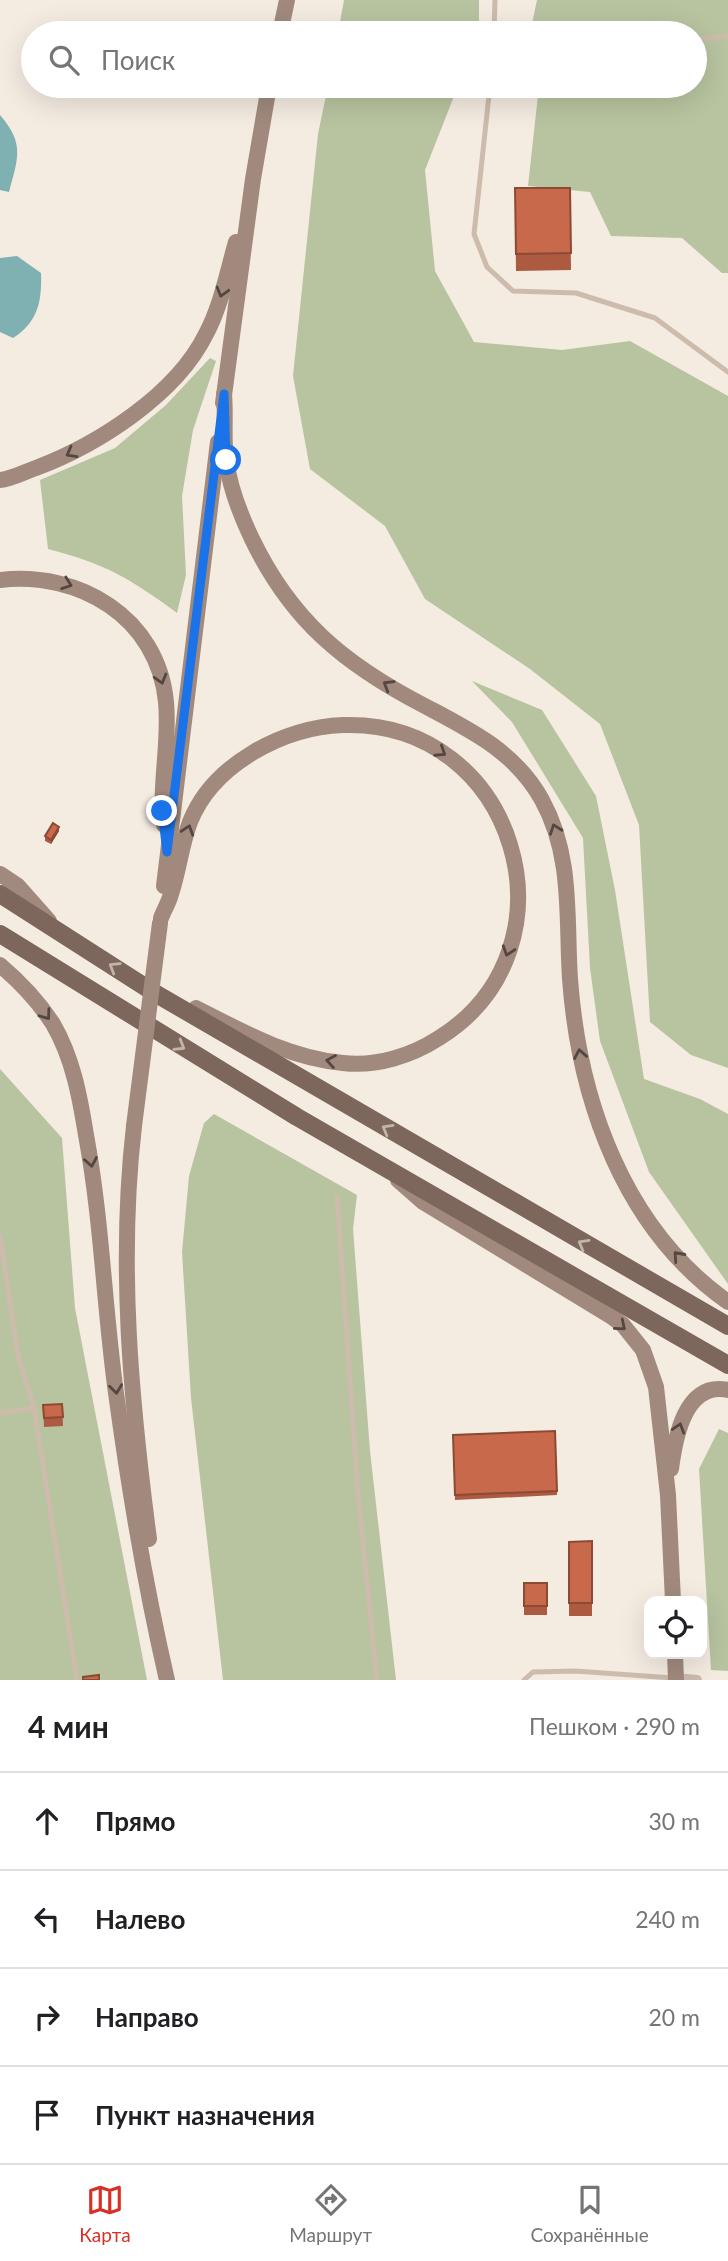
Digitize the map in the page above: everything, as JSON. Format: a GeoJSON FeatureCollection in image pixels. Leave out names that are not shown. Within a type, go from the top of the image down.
{"type":"FeatureCollection","features":[{"type":"Feature","properties":{"kind":"main road"},"geometry":{"type":"LineString","coordinates":[[283,21],[287,0]]}},
{"type":"Feature","properties":{"kind":"main road"},"geometry":{"type":"LineString","coordinates":[[168,1680],[140,1473],[129,1342],[127,1189],[224,394],[253,179],[267,98]]}},
{"type":"Feature","properties":{"kind":"main road"},"geometry":{"type":"LineString","coordinates":[[0,480],[67,456],[145,406],[184,365],[206,336],[219,301],[253,179]]}},
{"type":"Feature","properties":{"kind":"main road"},"geometry":{"type":"LineString","coordinates":[[224,394],[226,460],[238,509],[268,573],[289,604],[331,647],[355,665],[507,754],[529,778],[543,801],[561,849],[567,883],[574,1021],[588,1091],[603,1138],[619,1172],[659,1235],[700,1279],[728,1302]]}},
{"type":"Feature","properties":{"kind":"main road"},"geometry":{"type":"LineString","coordinates":[[0,580],[35,577],[76,587],[113,608],[141,637],[152,653],[162,677],[166,699],[168,726],[162,793],[167,852]]}},
{"type":"Feature","properties":{"kind":"main road"},"geometry":{"type":"LineString","coordinates":[[153,992],[277,1048],[302,1056],[345,1064],[400,1057],[428,1045],[453,1029],[474,1012],[491,990],[503,969],[517,917],[516,859],[494,806],[457,762],[434,747],[404,734],[378,728],[330,726],[288,736],[251,754],[206,794],[191,821],[171,895],[160,920]]}},
{"type":"Feature","properties":{"kind":"main road"},"geometry":{"type":"LineString","coordinates":[[0,874],[18,887],[58,930]]}},
{"type":"Feature","properties":{"kind":"main road"},"geometry":{"type":"LineString","coordinates":[[0,894],[153,992],[728,1326]]}},
{"type":"Feature","properties":{"kind":"main road"},"geometry":{"type":"LineString","coordinates":[[0,934],[297,1117],[728,1365]]}},
{"type":"Feature","properties":{"kind":"main road"},"geometry":{"type":"LineString","coordinates":[[0,965],[32,996],[54,1026],[70,1063],[79,1095],[95,1182],[116,1391],[147,1592],[168,1680]]}},
{"type":"Feature","properties":{"kind":"main road"},"geometry":{"type":"LineString","coordinates":[[382,1166],[423,1202],[612,1317],[634,1337],[651,1367],[656,1387],[668,1495],[673,1596]]}},
{"type":"Feature","properties":{"kind":"main road"},"geometry":{"type":"LineString","coordinates":[[668,1495],[674,1447],[684,1413],[700,1395],[720,1388],[728,1390]]}},
{"type":"Feature","properties":{"kind":"main road"},"geometry":{"type":"LineString","coordinates":[[675,1659],[676,1679]]}},
{"type":"Feature","properties":{"kind":"street"},"geometry":{"type":"LineString","coordinates":[[676,1679],[696,1680]]}},
{"type":"Feature","properties":{"kind":"lane"},"geometry":{"type":"LineString","coordinates":[[495,0],[495,21]]}},
{"type":"Feature","properties":{"kind":"lane"},"geometry":{"type":"LineString","coordinates":[[707,39],[728,36]]}},
{"type":"Feature","properties":{"kind":"lane"},"geometry":{"type":"LineString","coordinates":[[489,98],[474,234],[487,267],[513,291],[576,293],[655,318],[728,372]]}},
{"type":"Feature","properties":{"kind":"lane"},"geometry":{"type":"LineString","coordinates":[[337,1196],[354,1440],[377,1680]]}},
{"type":"Feature","properties":{"kind":"lane"},"geometry":{"type":"LineString","coordinates":[[0,1236],[18,1356],[34,1408],[77,1680]]}},
{"type":"Feature","properties":{"kind":"lane"},"geometry":{"type":"LineString","coordinates":[[0,1413],[34,1408]]}},
{"type":"Feature","properties":{"kind":"lane"},"geometry":{"type":"LineString","coordinates":[[524,1680],[533,1672],[575,1671],[676,1679]]}},
{"type":"Feature","properties":{"kind":"green space"},"geometry":{"type":"Polygon","coordinates":[[[344,0],[479,0],[479,21],[340,21],[344,0]]]}},
{"type":"Feature","properties":{"kind":"green space"},"geometry":{"type":"Polygon","coordinates":[[[537,0],[728,0],[728,273],[722,273],[682,238],[611,236],[590,192],[528,186],[538,98],[707,98],[707,21],[533,21],[537,0]]]}},
{"type":"Feature","properties":{"kind":"green space"},"geometry":{"type":"Polygon","coordinates":[[[326,98],[453,98],[425,170],[435,271],[474,342],[562,350],[630,341],[728,396],[728,1068],[691,1055],[650,1022],[639,825],[600,724],[530,669],[425,599],[385,526],[310,469],[293,376],[318,134],[326,98]]]}},
{"type":"Feature","properties":{"kind":"green space"},"geometry":{"type":"Polygon","coordinates":[[[210,358],[216,361],[193,430],[182,496],[186,575],[177,613],[101,566],[48,549],[40,480],[115,448],[166,405],[210,358]]]}},
{"type":"Feature","properties":{"kind":"green space"},"geometry":{"type":"Polygon","coordinates":[[[472,681],[542,710],[596,796],[615,890],[644,1079],[700,1099],[728,1114],[728,1284],[649,1172],[600,1041],[590,968],[583,838],[512,722],[472,681]]]}},
{"type":"Feature","properties":{"kind":"green space"},"geometry":{"type":"Polygon","coordinates":[[[0,1069],[62,1138],[75,1308],[147,1680],[0,1680],[0,1069]]]}},
{"type":"Feature","properties":{"kind":"green space"},"geometry":{"type":"Polygon","coordinates":[[[214,1114],[357,1195],[353,1229],[370,1451],[396,1680],[223,1680],[191,1398],[182,1252],[189,1176],[204,1123],[214,1114]]]}},
{"type":"Feature","properties":{"kind":"green space"},"geometry":{"type":"Polygon","coordinates":[[[719,1429],[728,1433],[728,1671],[711,1670],[699,1469],[719,1429]]]}},
{"type":"Feature","properties":{"kind":"water"},"geometry":{"type":"Polygon","coordinates":[[[0,115],[16,143],[17,160],[9,192],[0,190],[0,115]]]}},
{"type":"Feature","properties":{"kind":"water"},"geometry":{"type":"Polygon","coordinates":[[[17,256],[41,273],[41,283],[39,302],[33,318],[13,338],[0,332],[0,258],[17,256]]]}},
{"type":"Feature","properties":{"kind":"building"},"geometry":{"type":"Polygon","coordinates":[[[515,188],[570,188],[571,253],[516,254],[515,188]]]}},
{"type":"Feature","properties":{"kind":"building"},"geometry":{"type":"Polygon","coordinates":[[[53,823],[59,827],[51,840],[45,836],[53,823]]]}},
{"type":"Feature","properties":{"kind":"building"},"geometry":{"type":"Polygon","coordinates":[[[62,1404],[63,1417],[44,1418],[43,1405],[62,1404]]]}},
{"type":"Feature","properties":{"kind":"building"},"geometry":{"type":"Polygon","coordinates":[[[555,1431],[557,1491],[455,1495],[453,1435],[555,1431]]]}},
{"type":"Feature","properties":{"kind":"building"},"geometry":{"type":"Polygon","coordinates":[[[592,1541],[592,1603],[569,1603],[569,1542],[592,1541]]]}},
{"type":"Feature","properties":{"kind":"building"},"geometry":{"type":"Polygon","coordinates":[[[524,1583],[547,1583],[547,1606],[524,1606],[524,1583]]]}},
{"type":"Feature","properties":{"kind":"building"},"geometry":{"type":"Polygon","coordinates":[[[99,1675],[99,1680],[83,1680],[83,1677],[99,1675]]]}},
{"type":"Feature","properties":{"kind":"route"},"geometry":{"type":"LineString","coordinates":[[162,811],[167,852],[224,394],[226,460]]}}]}
